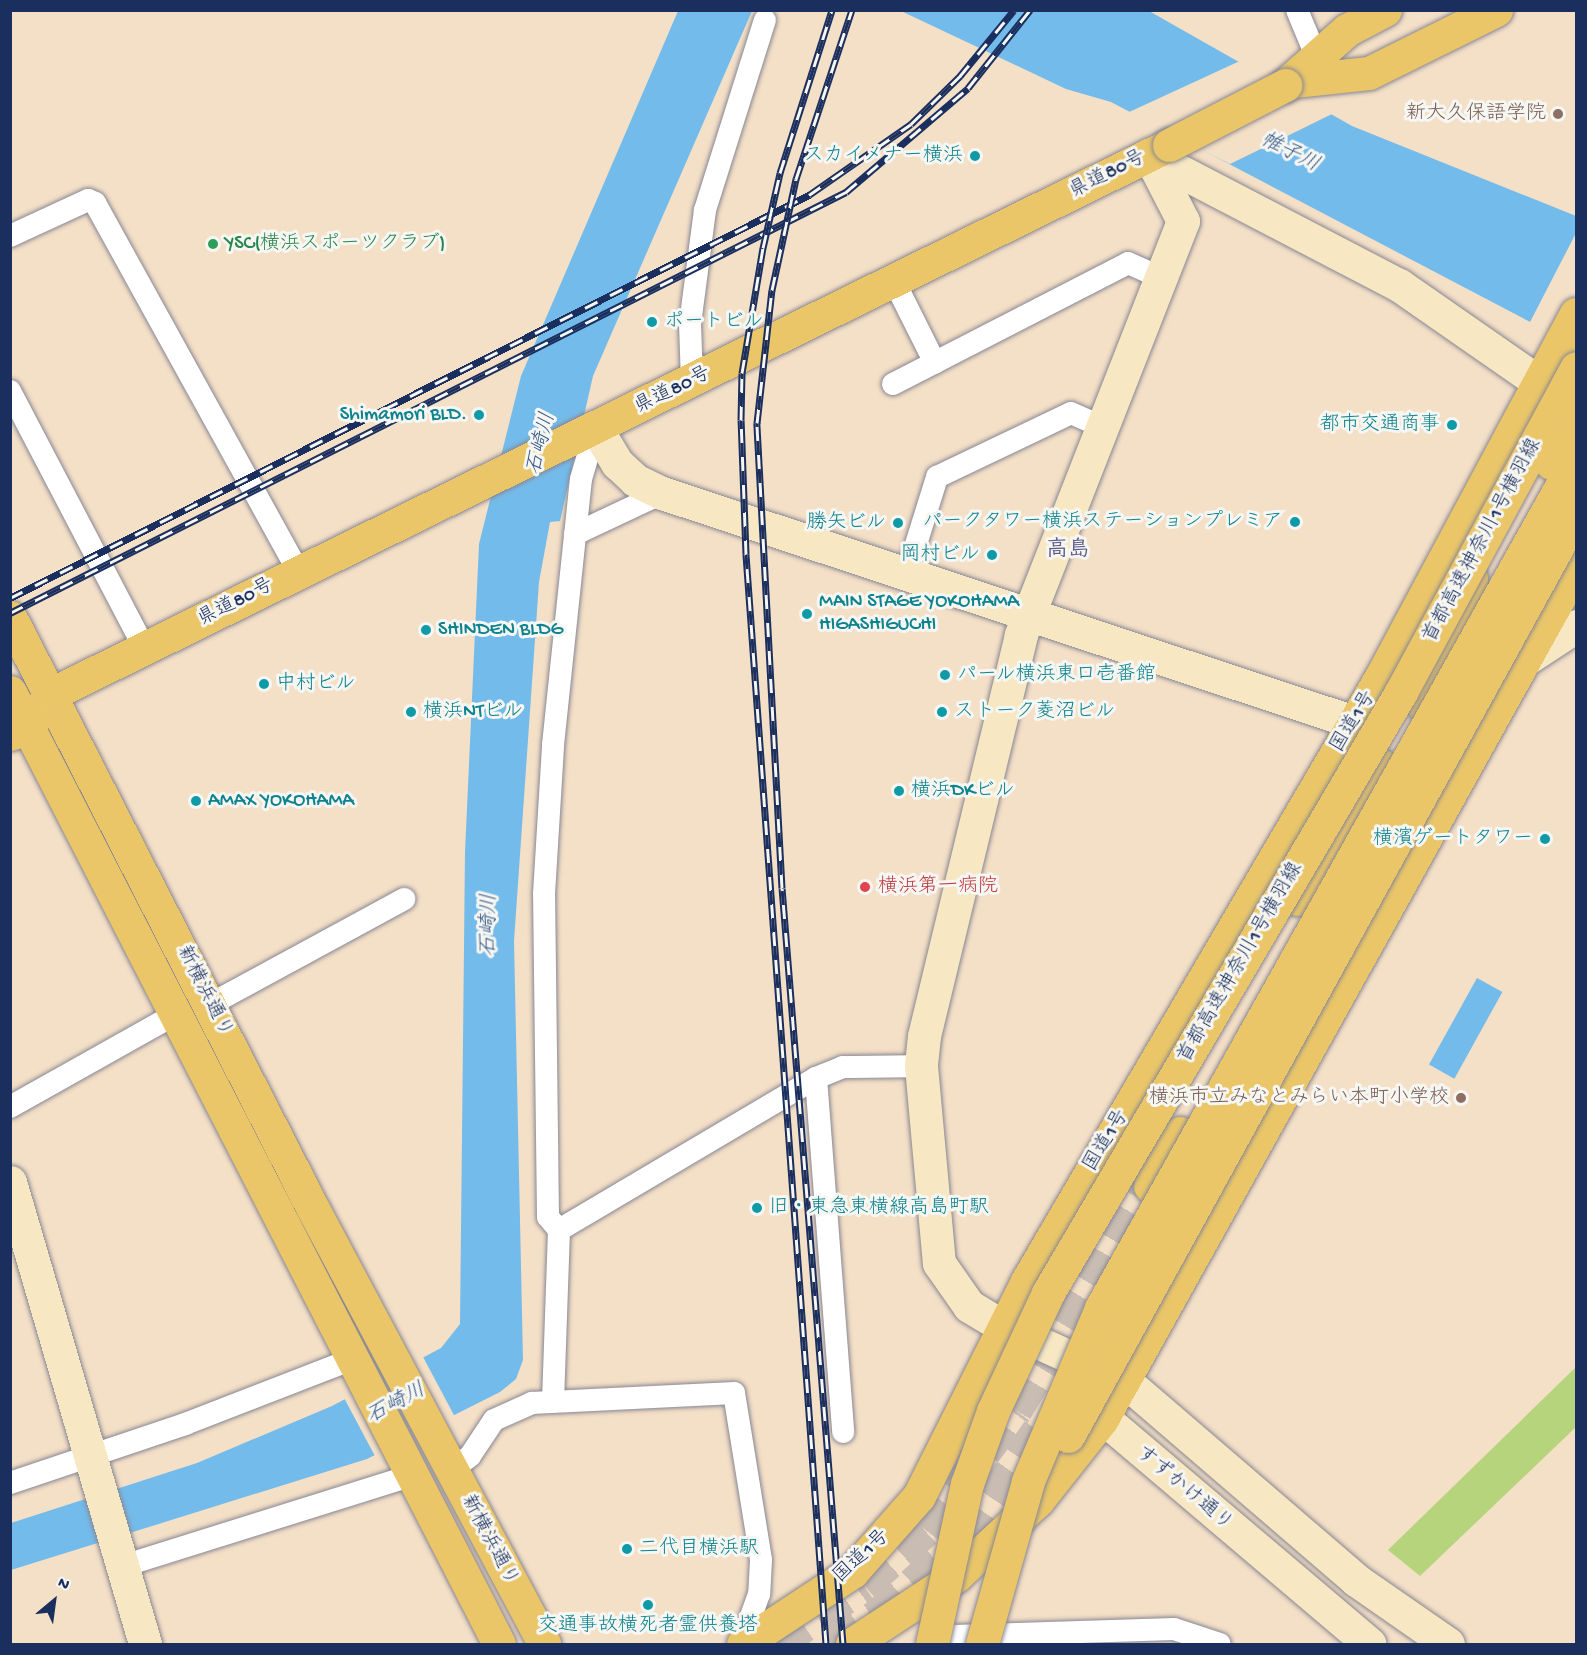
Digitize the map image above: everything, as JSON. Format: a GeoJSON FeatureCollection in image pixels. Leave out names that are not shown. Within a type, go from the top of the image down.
{"type":"FeatureCollection","features":[{"type":"Feature","properties":{"kind":"main road","name":"県道80号"},"geometry":{"type":"LineString","coordinates":[[49,695],[298,571],[895,283],[1306,76],[1347,30],[1385,10]]}},
{"type":"Feature","properties":{"kind":"main road","name":"県道80号"},"geometry":{"type":"LineString","coordinates":[[1306,76],[1369,73],[1496,10]]}},
{"type":"Feature","properties":{"kind":"main road","name":"国道1号"},"geometry":{"type":"LineString","coordinates":[[742,1644],[852,1572],[886,1539],[919,1496],[1004,1327],[1077,1192],[1354,723],[1540,383],[1568,358],[1576,314]]}},
{"type":"Feature","properties":{"kind":"main road","name":"首都高速神奈川1号横羽線"},"geometry":{"type":"LineString","coordinates":[[934,1644],[954,1532],[993,1411],[1048,1293],[1401,692],[1568,358]]}},
{"type":"Feature","properties":{"kind":"main road"},"geometry":{"type":"LineString","coordinates":[[1158,1104],[1232,1003],[1381,765],[1576,417]]}},
{"type":"Feature","properties":{"kind":"main road"},"geometry":{"type":"LineString","coordinates":[[982,1644],[1028,1481],[1101,1308],[1576,460]]}},
{"type":"Feature","properties":{"kind":"main road","name":"国道1号"},"geometry":{"type":"LineString","coordinates":[[1150,1186],[1427,698],[1448,652],[1475,565],[1495,466]]}},
{"type":"Feature","properties":{"kind":"main road"},"geometry":{"type":"LineString","coordinates":[[1008,1641],[1051,1474],[1103,1364],[1576,513]]}},
{"type":"Feature","properties":{"kind":"main road"},"geometry":{"type":"LineString","coordinates":[[1178,1202],[1464,696],[1576,559]]}},
{"type":"Feature","properties":{"kind":"main road"},"geometry":{"type":"LineString","coordinates":[[852,1644],[956,1576],[1038,1500],[1102,1419],[1126,1382],[1576,567]]}},
{"type":"Feature","properties":{"kind":"main road","name":"新横浜通り"},"geometry":{"type":"LineString","coordinates":[[10,617],[212,1004],[397,1366],[544,1644]]}},
{"type":"Feature","properties":{"kind":"main road"},"geometry":{"type":"LineString","coordinates":[[11,692],[49,695]]}},
{"type":"Feature","properties":{"kind":"main road","name":"新横浜通り"},"geometry":{"type":"LineString","coordinates":[[11,692],[20,730],[176,1014],[499,1644]]}},
{"type":"Feature","properties":{"kind":"main road"},"geometry":{"type":"LineString","coordinates":[[20,730],[49,695]]}},
{"type":"Feature","properties":{"kind":"main road"},"geometry":{"type":"LineString","coordinates":[[891,1644],[928,1613],[956,1576]]}},
{"type":"Feature","properties":{"kind":"street"},"geometry":{"type":"LineString","coordinates":[[1297,10],[1306,76]]}},
{"type":"Feature","properties":{"kind":"street"},"geometry":{"type":"LineString","coordinates":[[692,381],[690,324],[705,210],[765,20]]}},
{"type":"Feature","properties":{"kind":"street"},"geometry":{"type":"LineString","coordinates":[[1159,150],[1183,221],[1100,426],[1029,611],[924,1036],[921,1066],[939,1263],[969,1306],[1004,1327],[1126,1382],[1356,1580],[1448,1644]]}},
{"type":"Feature","properties":{"kind":"street"},"geometry":{"type":"LineString","coordinates":[[1159,150],[1399,285],[1540,383]]}},
{"type":"Feature","properties":{"kind":"street"},"geometry":{"type":"LineString","coordinates":[[10,236],[88,200],[95,203],[298,571]]}},
{"type":"Feature","properties":{"kind":"street"},"geometry":{"type":"LineString","coordinates":[[893,384],[1128,263],[1160,278]]}},
{"type":"Feature","properties":{"kind":"street"},"geometry":{"type":"LineString","coordinates":[[895,283],[935,363]]}},
{"type":"Feature","properties":{"kind":"street"},"geometry":{"type":"LineString","coordinates":[[10,391],[145,649]]}},
{"type":"Feature","properties":{"kind":"street"},"geometry":{"type":"LineString","coordinates":[[907,573],[937,477],[1071,413],[1100,426]]}},
{"type":"Feature","properties":{"kind":"street"},"geometry":{"type":"LineString","coordinates":[[590,431],[635,480],[662,493],[1029,611],[1354,723]]}},
{"type":"Feature","properties":{"kind":"street"},"geometry":{"type":"LineString","coordinates":[[553,1402],[559,1230],[548,1217],[544,894],[553,745],[581,479],[590,431]]}},
{"type":"Feature","properties":{"kind":"street"},"geometry":{"type":"LineString","coordinates":[[575,534],[662,493]]}},
{"type":"Feature","properties":{"kind":"street"},"geometry":{"type":"LineString","coordinates":[[1526,660],[1576,626]]}},
{"type":"Feature","properties":{"kind":"street"},"geometry":{"type":"LineString","coordinates":[[212,1004],[404,898]]}},
{"type":"Feature","properties":{"kind":"street"},"geometry":{"type":"LineString","coordinates":[[10,1107],[176,1014]]}},
{"type":"Feature","properties":{"kind":"street"},"geometry":{"type":"LineString","coordinates":[[559,1230],[816,1078],[843,1067],[921,1066]]}},
{"type":"Feature","properties":{"kind":"street"},"geometry":{"type":"LineString","coordinates":[[816,1078],[843,1432]]}},
{"type":"Feature","properties":{"kind":"street"},"geometry":{"type":"LineString","coordinates":[[10,1182],[146,1644]]}},
{"type":"Feature","properties":{"kind":"street","name":"すずかけ通り"},"geometry":{"type":"LineString","coordinates":[[1004,1327],[1102,1419],[1370,1644]]}},
{"type":"Feature","properties":{"kind":"street"},"geometry":{"type":"LineString","coordinates":[[10,1483],[91,1455],[359,1371]]}},
{"type":"Feature","properties":{"kind":"street"},"geometry":{"type":"LineString","coordinates":[[452,1470],[470,1456],[494,1420],[532,1403],[734,1394],[761,1560],[759,1594],[742,1644]]}},
{"type":"Feature","properties":{"kind":"street"},"geometry":{"type":"LineString","coordinates":[[120,1556],[407,1465]]}},
{"type":"Feature","properties":{"kind":"street"},"geometry":{"type":"LineString","coordinates":[[934,1644],[954,1636],[1008,1641],[1174,1629],[1220,1644]]}},
{"type":"Feature","properties":{"kind":"green space"},"geometry":{"type":"Polygon","coordinates":[[[1576,1367],[1576,1427],[1420,1576],[1388,1550],[1576,1367]]]}},
{"type":"Feature","properties":{"kind":"water","name":"石崎川"},"geometry":{"type":"Polygon","coordinates":[[[678,11],[752,11],[593,376],[560,521],[550,522],[539,582],[514,941],[523,1360],[516,1379],[500,1392],[367,1459],[11,1570],[11,1523],[197,1463],[332,1406],[441,1348],[460,1324],[465,852],[479,544],[521,376],[678,11]]]}},
{"type":"Feature","properties":{"kind":"water","name":"帷子川"},"geometry":{"type":"Polygon","coordinates":[[[901,11],[1149,11],[1352,126],[1576,216],[1576,346],[1111,102],[1066,89],[901,11]]]}},
{"type":"Feature","properties":{"kind":"water"},"geometry":{"type":"Polygon","coordinates":[[[1477,978],[1502,992],[1454,1079],[1429,1065],[1477,978]]]}},
{"type":"Feature","properties":{"kind":"pier"},"geometry":{"type":"Polygon","coordinates":[[[1242,60],[1334,113],[1230,164],[1127,113],[1242,60]]]}},
{"type":"Feature","properties":{"kind":"pier"},"geometry":{"type":"Polygon","coordinates":[[[1576,233],[1576,349],[1529,324],[1576,233]]]}},
{"type":"Feature","properties":{"kind":"pier"},"geometry":{"type":"Polygon","coordinates":[[[422,1355],[456,1419],[377,1460],[343,1397],[422,1355]]]}},
{"type":"Feature","properties":{"kind":"tunnel"},"geometry":{"type":"LineString","coordinates":[[777,1644],[864,1585],[926,1530],[1016,1410],[1150,1186]]}},
{"type":"Feature","properties":{"kind":"tunnel"},"geometry":{"type":"LineString","coordinates":[[831,1644],[876,1616],[964,1538],[1043,1423]]}},
{"type":"Feature","properties":{"kind":"railway"},"geometry":{"type":"LineString","coordinates":[[826,1644],[746,554],[741,420],[742,373],[763,248],[780,173],[832,10]]}},
{"type":"Feature","properties":{"kind":"railway"},"geometry":{"type":"LineString","coordinates":[[843,1644],[782,888],[757,423],[772,290],[796,179],[852,10]]}},
{"type":"Feature","properties":{"kind":"railway"},"geometry":{"type":"LineString","coordinates":[[10,598],[809,195],[911,124],[960,76],[1014,10]]}},
{"type":"Feature","properties":{"kind":"railway"},"geometry":{"type":"LineString","coordinates":[[10,613],[846,192],[968,88],[1030,10]]}},
{"type":"Feature","properties":{"kind":"place","name":"新大久保語学院"},"geometry":{"type":"Point","coordinates":[1558,114]}},
{"type":"Feature","properties":{"kind":"place","name":"スカイメナー横浜"},"geometry":{"type":"Point","coordinates":[975,156]}},
{"type":"Feature","properties":{"kind":"place","name":"YSC(横浜スポーツクラブ)"},"geometry":{"type":"Point","coordinates":[213,244]}},
{"type":"Feature","properties":{"kind":"place","name":"ポートビル"},"geometry":{"type":"Point","coordinates":[652,322]}},
{"type":"Feature","properties":{"kind":"place","name":"Shimamori BLD."},"geometry":{"type":"Point","coordinates":[479,415]}},
{"type":"Feature","properties":{"kind":"place","name":"都市交通商事"},"geometry":{"type":"Point","coordinates":[1452,425]}},
{"type":"Feature","properties":{"kind":"place","name":"パークタワー横浜ステーションプレミア"},"geometry":{"type":"Point","coordinates":[1295,522]}},
{"type":"Feature","properties":{"kind":"place","name":"勝矢ビル"},"geometry":{"type":"Point","coordinates":[898,523]}},
{"type":"Feature","properties":{"kind":"place","name":"岡村ビル"},"geometry":{"type":"Point","coordinates":[992,555]}},
{"type":"Feature","properties":{"kind":"place","name":"MAIN STAGE YOKOHAMA HIGASHIGUCHI"},"geometry":{"type":"Point","coordinates":[807,614]}},
{"type":"Feature","properties":{"kind":"place","name":"SHINDEN BLDG"},"geometry":{"type":"Point","coordinates":[426,630]}},
{"type":"Feature","properties":{"kind":"place","name":"パール横浜東口壱番館"},"geometry":{"type":"Point","coordinates":[945,675]}},
{"type":"Feature","properties":{"kind":"place","name":"中村ビル"},"geometry":{"type":"Point","coordinates":[264,684]}},
{"type":"Feature","properties":{"kind":"place","name":"横浜NTビル"},"geometry":{"type":"Point","coordinates":[411,712]}},
{"type":"Feature","properties":{"kind":"place","name":"ストーク菱沼ビル"},"geometry":{"type":"Point","coordinates":[942,712]}},
{"type":"Feature","properties":{"kind":"place","name":"横浜DKビル"},"geometry":{"type":"Point","coordinates":[899,791]}},
{"type":"Feature","properties":{"kind":"place","name":"AMAX YOKOHAMA"},"geometry":{"type":"Point","coordinates":[196,801]}},
{"type":"Feature","properties":{"kind":"place","name":"横濱ゲートタワー"},"geometry":{"type":"Point","coordinates":[1545,839]}},
{"type":"Feature","properties":{"kind":"place","name":"横浜第一病院"},"geometry":{"type":"Point","coordinates":[865,887]}},
{"type":"Feature","properties":{"kind":"place","name":"横浜市立みなとみらい本町小学校"},"geometry":{"type":"Point","coordinates":[1461,1098]}},
{"type":"Feature","properties":{"kind":"place","name":"旧・東急東横線高島町駅"},"geometry":{"type":"Point","coordinates":[757,1208]}},
{"type":"Feature","properties":{"kind":"place","name":"二代目横浜駅"},"geometry":{"type":"Point","coordinates":[627,1549]}},
{"type":"Feature","properties":{"kind":"place","name":"交通事故横死者霊供養塔"},"geometry":{"type":"Point","coordinates":[648,1605]}},
{"type":"Feature","properties":{"kind":"district","name":"高島"},"geometry":{"type":"Point","coordinates":[1068,552]}}]}
